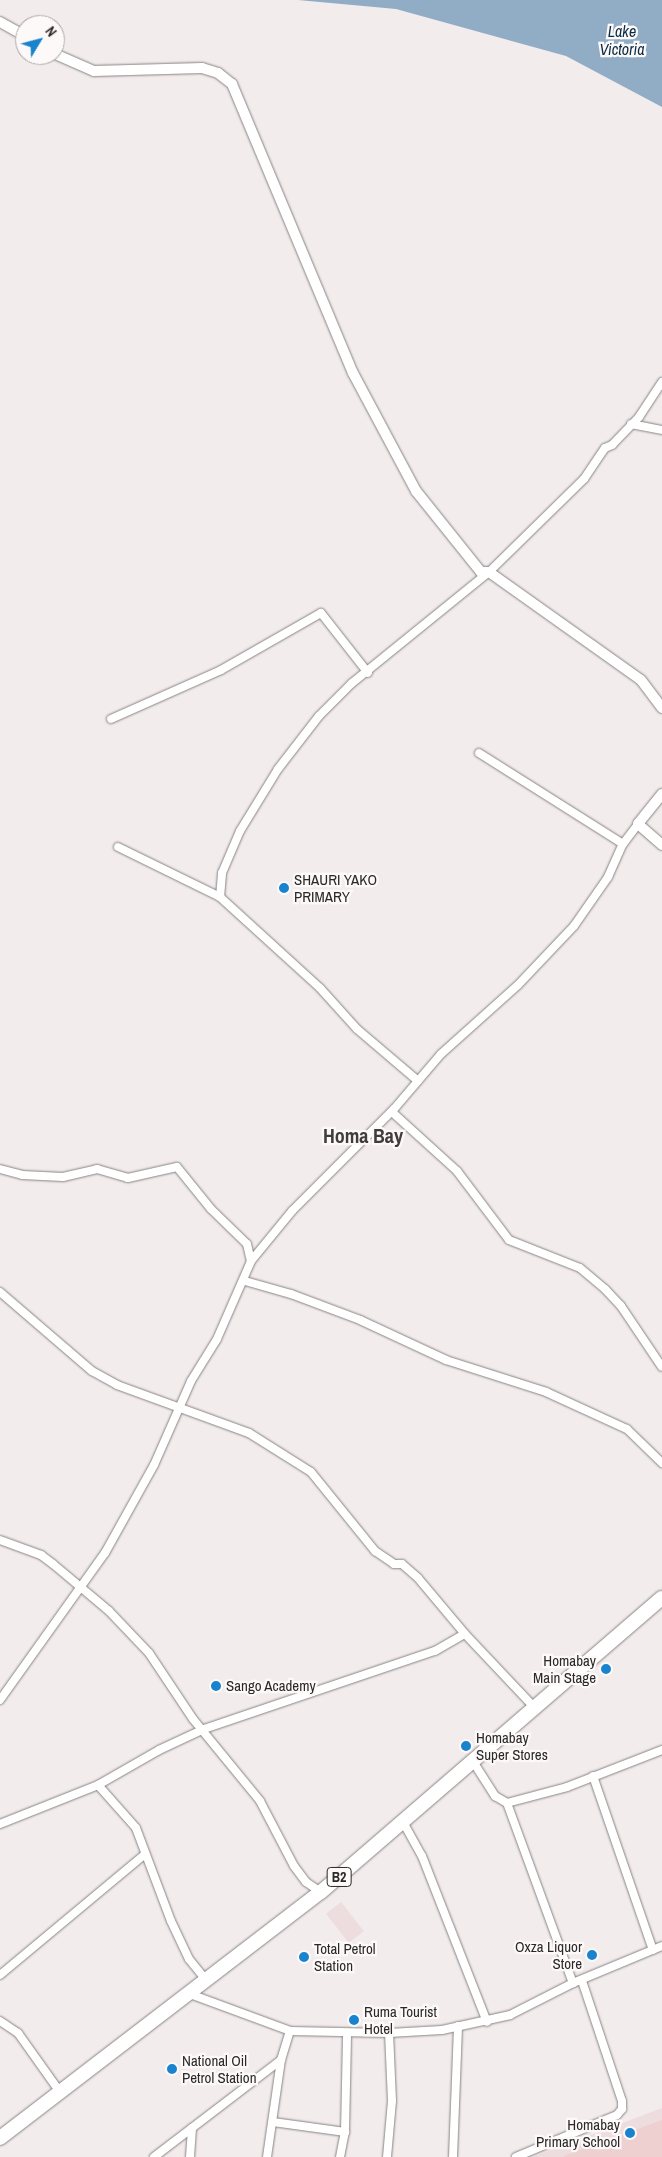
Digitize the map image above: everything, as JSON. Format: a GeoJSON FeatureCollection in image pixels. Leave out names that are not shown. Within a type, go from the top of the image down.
{"type":"FeatureCollection","features":[{"type":"Feature","properties":{"kind":"highway","name":"B2"},"geometry":{"type":"LineString","coordinates":[[0,2138],[321,1892],[404,1822],[471,1760],[662,1598]]}},
{"type":"Feature","properties":{"kind":"street"},"geometry":{"type":"LineString","coordinates":[[0,22],[15,30]]}},
{"type":"Feature","properties":{"kind":"street"},"geometry":{"type":"LineString","coordinates":[[65,58],[94,71],[202,68],[218,74],[232,84],[353,372],[416,491],[481,572],[489,572],[640,680],[662,708]]}},
{"type":"Feature","properties":{"kind":"street"},"geometry":{"type":"LineString","coordinates":[[220,897],[222,873],[240,831],[278,769],[319,716],[489,572],[584,479],[605,448],[612,445],[631,424],[662,382]]}},
{"type":"Feature","properties":{"kind":"street"},"geometry":{"type":"LineString","coordinates":[[631,424],[662,430]]}},
{"type":"Feature","properties":{"kind":"street"},"geometry":{"type":"LineString","coordinates":[[111,719],[221,670],[321,613],[368,673]]}},
{"type":"Feature","properties":{"kind":"street"},"geometry":{"type":"LineString","coordinates":[[479,754],[623,844]]}},
{"type":"Feature","properties":{"kind":"street"},"geometry":{"type":"LineString","coordinates":[[0,1700],[81,1589],[150,1473],[179,1405],[217,1339],[245,1281],[251,1261],[292,1211],[394,1110],[441,1054],[518,985],[574,926],[608,877],[623,844],[662,794]]}},
{"type":"Feature","properties":{"kind":"street"},"geometry":{"type":"LineString","coordinates":[[638,824],[662,845]]}},
{"type":"Feature","properties":{"kind":"street"},"geometry":{"type":"LineString","coordinates":[[118,847],[220,897],[320,988],[357,1029],[418,1081]]}},
{"type":"Feature","properties":{"kind":"street"},"geometry":{"type":"LineString","coordinates":[[394,1110],[392,1112],[456,1171],[509,1240],[580,1268],[605,1290],[621,1306],[662,1367]]}},
{"type":"Feature","properties":{"kind":"street"},"geometry":{"type":"LineString","coordinates":[[0,1169],[22,1175],[63,1178],[97,1169],[128,1178],[177,1167],[211,1209],[247,1244],[251,1261]]}},
{"type":"Feature","properties":{"kind":"street"},"geometry":{"type":"LineString","coordinates":[[245,1281],[291,1294],[360,1320],[446,1360],[546,1392],[627,1429],[662,1463]]}},
{"type":"Feature","properties":{"kind":"street"},"geometry":{"type":"LineString","coordinates":[[0,1292],[92,1371],[136,1393],[179,1405],[249,1433],[311,1472],[375,1551],[394,1564],[402,1564],[418,1578],[464,1634],[534,1707]]}},
{"type":"Feature","properties":{"kind":"street"},"geometry":{"type":"LineString","coordinates":[[0,1540],[41,1555],[109,1611],[149,1653],[193,1719],[204,1729],[271,1818],[294,1866],[306,1882],[321,1892]]}},
{"type":"Feature","properties":{"kind":"street"},"geometry":{"type":"LineString","coordinates":[[0,1824],[98,1785],[159,1750],[204,1729],[435,1651],[464,1634]]}},
{"type":"Feature","properties":{"kind":"street"},"geometry":{"type":"LineString","coordinates":[[507,1803],[567,1787],[662,1750]]}},
{"type":"Feature","properties":{"kind":"street"},"geometry":{"type":"LineString","coordinates":[[471,1760],[495,1796],[507,1803],[573,1983]]}},
{"type":"Feature","properties":{"kind":"street"},"geometry":{"type":"LineString","coordinates":[[593,1776],[653,1950]]}},
{"type":"Feature","properties":{"kind":"street"},"geometry":{"type":"LineString","coordinates":[[98,1785],[136,1828],[185,1950],[206,1980]]}},
{"type":"Feature","properties":{"kind":"street"},"geometry":{"type":"LineString","coordinates":[[404,1822],[422,1856],[487,2022]]}},
{"type":"Feature","properties":{"kind":"street"},"geometry":{"type":"LineString","coordinates":[[0,1975],[145,1854]]}},
{"type":"Feature","properties":{"kind":"street"},"geometry":{"type":"LineString","coordinates":[[190,1994],[290,2031],[389,2033],[458,2026],[487,2022],[510,2015],[573,1983],[582,1981],[662,1946]]}},
{"type":"Feature","properties":{"kind":"street"},"geometry":{"type":"LineString","coordinates":[[516,2157],[617,2115],[622,2109],[622,2101],[582,1981]]}},
{"type":"Feature","properties":{"kind":"street"},"geometry":{"type":"LineString","coordinates":[[0,2021],[18,2033],[60,2092]]}},
{"type":"Feature","properties":{"kind":"street"},"geometry":{"type":"LineString","coordinates":[[453,2157],[458,2026]]}},
{"type":"Feature","properties":{"kind":"street"},"geometry":{"type":"LineString","coordinates":[[267,2157],[281,2060],[290,2031]]}},
{"type":"Feature","properties":{"kind":"street"},"geometry":{"type":"LineString","coordinates":[[340,2157],[345,2132],[348,2033]]}},
{"type":"Feature","properties":{"kind":"street"},"geometry":{"type":"LineString","coordinates":[[387,2157],[392,2101],[389,2033]]}},
{"type":"Feature","properties":{"kind":"street"},"geometry":{"type":"LineString","coordinates":[[154,2157],[281,2060]]}},
{"type":"Feature","properties":{"kind":"street"},"geometry":{"type":"LineString","coordinates":[[273,2122],[345,2132]]}},
{"type":"Feature","properties":{"kind":"street"},"geometry":{"type":"LineString","coordinates":[[190,2157],[192,2128]]}},
{"type":"Feature","properties":{"kind":"shaded area"},"geometry":{"type":"Polygon","coordinates":[[[341,1902],[364,1931],[349,1943],[326,1914],[341,1902]]]}},
{"type":"Feature","properties":{"kind":"shaded area","name":"Homabay Primary School"},"geometry":{"type":"Polygon","coordinates":[[[662,2108],[662,2157],[533,2157],[662,2108]]]}},
{"type":"Feature","properties":{"kind":"shaded area"},"geometry":{"type":"Polygon","coordinates":[[[662,2120],[662,2157],[564,2157],[564,2156],[662,2120]]]}},
{"type":"Feature","properties":{"kind":"water","name":"Lake Victoria"},"geometry":{"type":"Polygon","coordinates":[[[298,0],[662,0],[662,107],[566,56],[396,9],[298,0]]]}},
{"type":"Feature","properties":{"kind":"place","name":"SHAURI YAKO PRIMARY"},"geometry":{"type":"Point","coordinates":[284,888]}},
{"type":"Feature","properties":{"kind":"place","name":"Homabay Main Stage"},"geometry":{"type":"Point","coordinates":[606,1669]}},
{"type":"Feature","properties":{"kind":"place","name":"Sango Academy"},"geometry":{"type":"Point","coordinates":[216,1686]}},
{"type":"Feature","properties":{"kind":"place","name":"Homabay Super Stores"},"geometry":{"type":"Point","coordinates":[466,1746]}},
{"type":"Feature","properties":{"kind":"place","name":"Oxza Liquor Store"},"geometry":{"type":"Point","coordinates":[592,1955]}},
{"type":"Feature","properties":{"kind":"place","name":"Total Petrol Station"},"geometry":{"type":"Point","coordinates":[304,1957]}},
{"type":"Feature","properties":{"kind":"place","name":"Ruma Tourist Hotel"},"geometry":{"type":"Point","coordinates":[354,2020]}},
{"type":"Feature","properties":{"kind":"place","name":"National Oil Petrol Station"},"geometry":{"type":"Point","coordinates":[172,2069]}},
{"type":"Feature","properties":{"kind":"place","name":"Homabay Primary School"},"geometry":{"type":"Point","coordinates":[630,2133]}},
{"type":"Feature","properties":{"kind":"district","name":"Homa Bay"},"geometry":{"type":"Point","coordinates":[363,1135]}}]}
